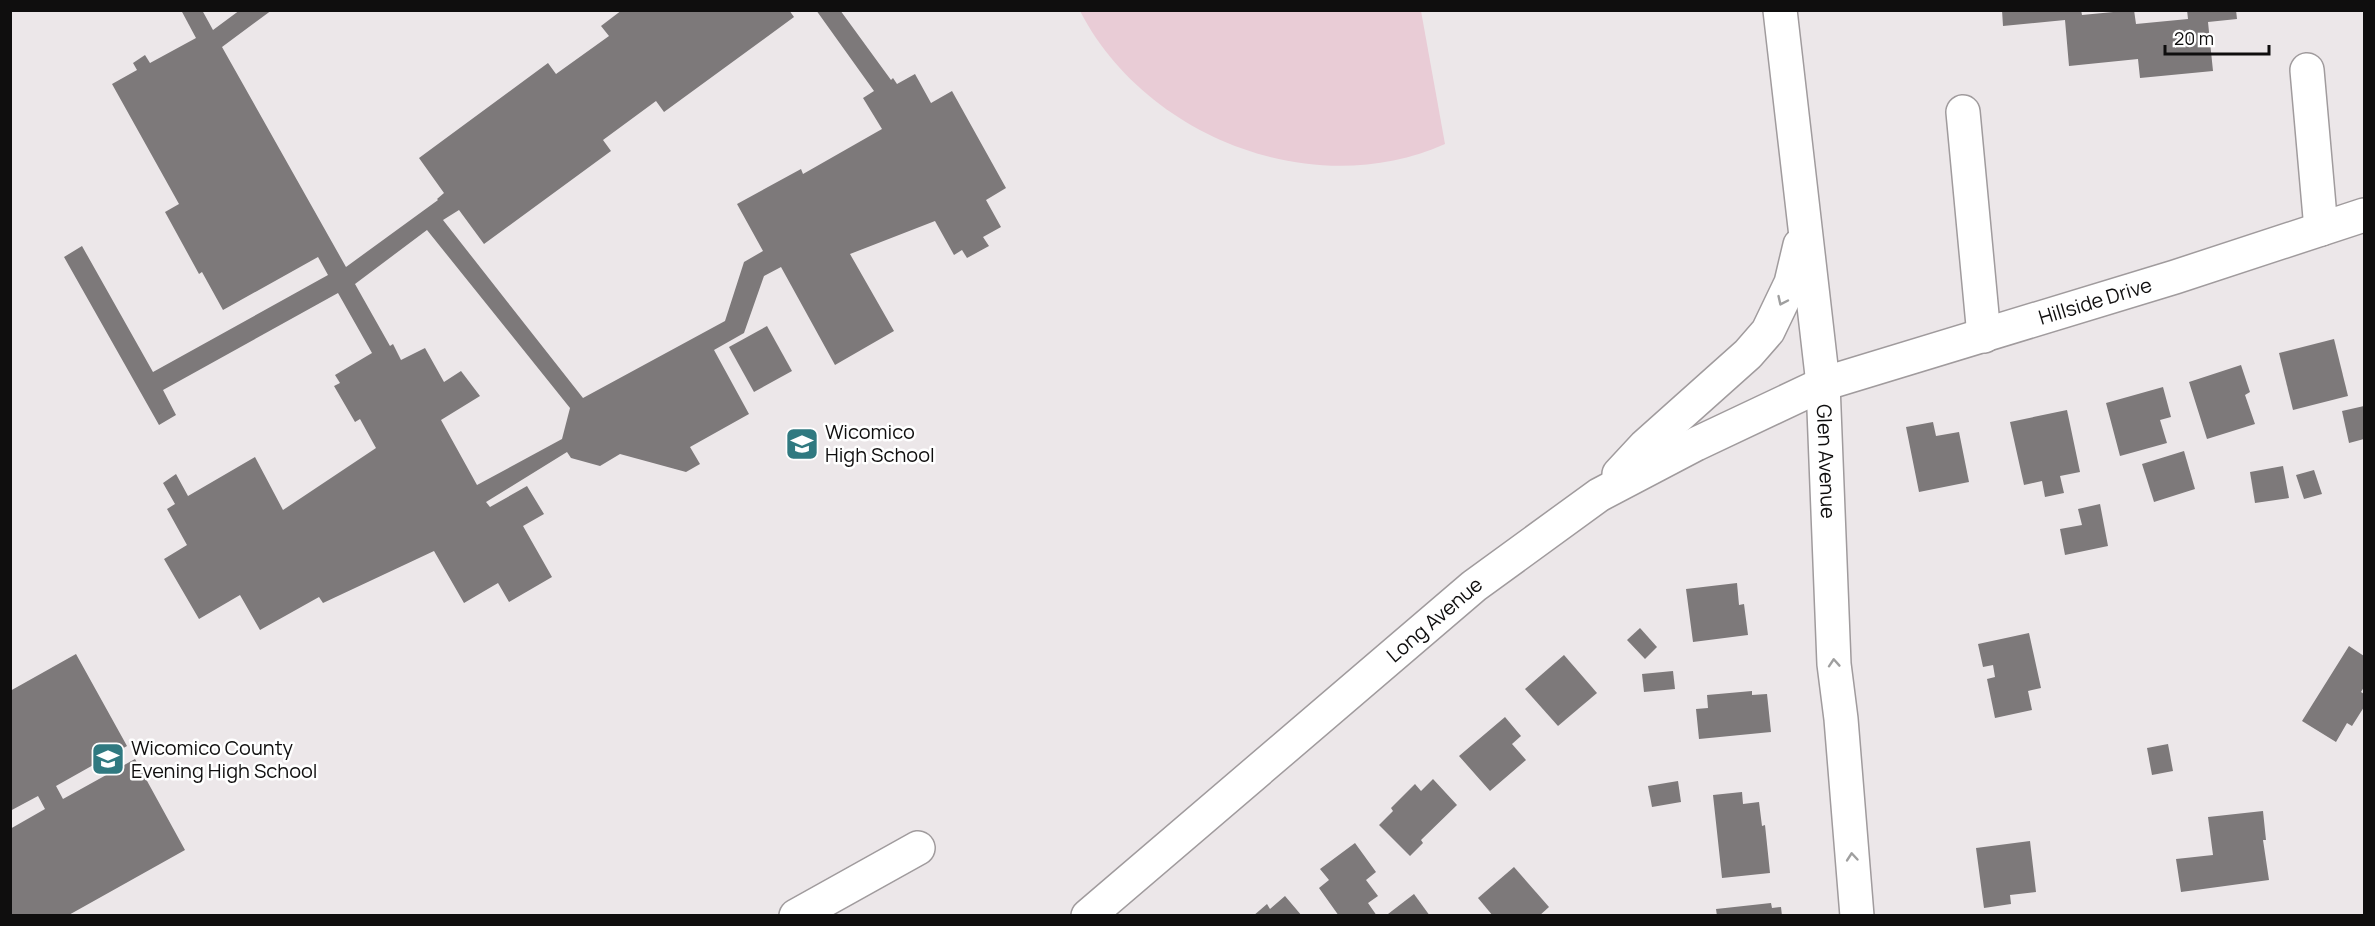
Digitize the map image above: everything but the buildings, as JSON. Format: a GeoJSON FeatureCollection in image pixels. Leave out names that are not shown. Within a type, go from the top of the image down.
{"type":"FeatureCollection","features":[{"type":"Feature","properties":{"kind":"street","name":"Glen Avenue"},"geometry":{"type":"LineString","coordinates":[[1780,10],[1823,384],[1834,664],[1841,719],[1857,915]]}},
{"type":"Feature","properties":{"kind":"street"},"geometry":{"type":"LineString","coordinates":[[2307,70],[2321,229]]}},
{"type":"Feature","properties":{"kind":"street"},"geometry":{"type":"LineString","coordinates":[[1963,112],[1984,336]]}},
{"type":"Feature","properties":{"kind":"street","name":"Hillside Drive"},"geometry":{"type":"LineString","coordinates":[[1823,384],[2175,278],[2364,215]]}},
{"type":"Feature","properties":{"kind":"street"},"geometry":{"type":"LineString","coordinates":[[1599,495],[1645,446],[1716,385],[1768,331],[1791,283],[1804,225]]}},
{"type":"Feature","properties":{"kind":"street","name":"Long Avenue"},"geometry":{"type":"LineString","coordinates":[[1088,915],[1473,586],[1599,495],[1696,444],[1823,384]]}},
{"type":"Feature","properties":{"kind":"street"},"geometry":{"type":"LineString","coordinates":[[796,915],[918,848]]}},
{"type":"Feature","properties":{"kind":"shaded area"},"geometry":{"type":"Polygon","coordinates":[[[1080,11],[1421,11],[1445,144],[1394,160],[1341,166],[1289,161],[1237,147],[1189,124],[1146,93],[1109,55],[1080,11]]]}},
{"type":"Feature","properties":{"kind":"place","name":"Wicomico High School"},"geometry":{"type":"Point","coordinates":[802,444]}},
{"type":"Feature","properties":{"kind":"place","name":"Wicomico County Evening High School"},"geometry":{"type":"Point","coordinates":[108,759]}}]}
